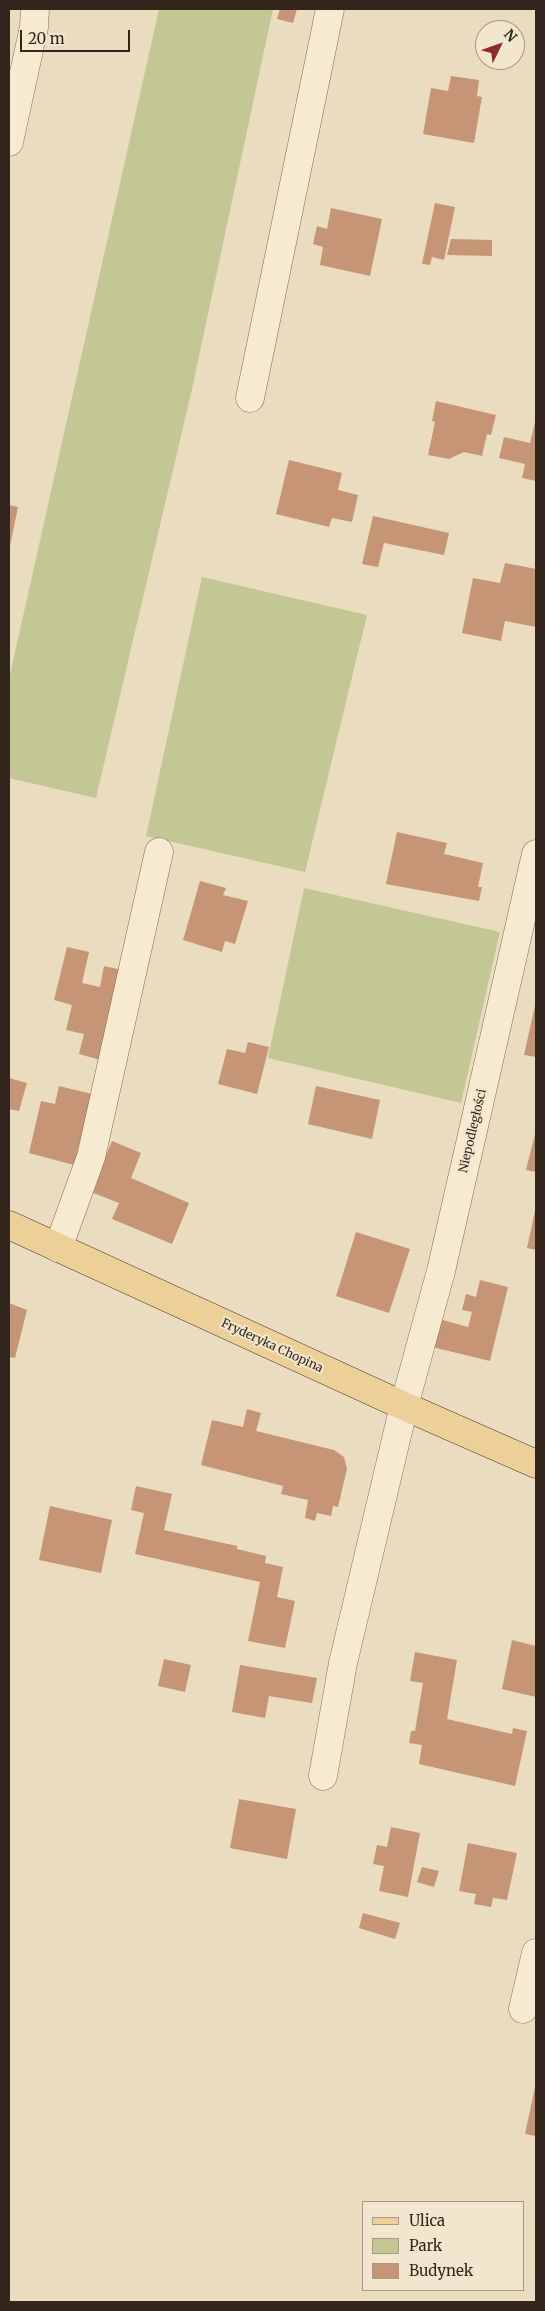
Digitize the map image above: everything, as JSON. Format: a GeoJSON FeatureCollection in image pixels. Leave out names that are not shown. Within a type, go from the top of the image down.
{"type":"FeatureCollection","features":[{"type":"Feature","properties":{"kind":"main road","name":"Fryderyka Chopina"},"geometry":{"type":"LineString","coordinates":[[9,1226],[536,1464]]}},
{"type":"Feature","properties":{"kind":"street"},"geometry":{"type":"LineString","coordinates":[[9,142],[34,27],[35,9]]}},
{"type":"Feature","properties":{"kind":"street"},"geometry":{"type":"LineString","coordinates":[[250,398],[330,9]]}},
{"type":"Feature","properties":{"kind":"street"},"geometry":{"type":"LineString","coordinates":[[58,1248],[91,1157],[159,852]]}},
{"type":"Feature","properties":{"kind":"street","name":"Niepodległości"},"geometry":{"type":"LineString","coordinates":[[323,1776],[344,1663],[404,1406],[441,1271],[536,854]]}},
{"type":"Feature","properties":{"kind":"street"},"geometry":{"type":"LineString","coordinates":[[523,2009],[536,1953]]}},
{"type":"Feature","properties":{"kind":"green space"},"geometry":{"type":"Polygon","coordinates":[[[159,9],[273,9],[192,389],[96,798],[9,778],[9,679],[159,9]]]}},
{"type":"Feature","properties":{"kind":"green space"},"geometry":{"type":"Polygon","coordinates":[[[202,577],[367,615],[305,872],[146,836],[202,577]]]}},
{"type":"Feature","properties":{"kind":"green space"},"geometry":{"type":"Polygon","coordinates":[[[304,888],[500,932],[461,1103],[268,1058],[304,888]]]}},
{"type":"Feature","properties":{"kind":"building"},"geometry":{"type":"Polygon","coordinates":[[[280,9],[297,9],[293,23],[277,19],[280,9]]]}},
{"type":"Feature","properties":{"kind":"building"},"geometry":{"type":"Polygon","coordinates":[[[451,76],[479,80],[477,96],[482,97],[474,143],[423,134],[431,88],[448,91],[451,76]]]}},
{"type":"Feature","properties":{"kind":"building"},"geometry":{"type":"Polygon","coordinates":[[[435,203],[455,207],[444,260],[432,257],[430,265],[422,264],[435,203]]]}},
{"type":"Feature","properties":{"kind":"building"},"geometry":{"type":"Polygon","coordinates":[[[331,208],[382,219],[370,276],[320,265],[323,247],[313,244],[317,226],[327,229],[331,208]]]}},
{"type":"Feature","properties":{"kind":"building"},"geometry":{"type":"Polygon","coordinates":[[[451,239],[492,240],[492,256],[447,255],[451,239]]]}},
{"type":"Feature","properties":{"kind":"building"},"geometry":{"type":"Polygon","coordinates":[[[436,401],[496,415],[491,435],[487,434],[482,456],[464,452],[449,459],[428,455],[435,422],[432,421],[436,401]]]}},
{"type":"Feature","properties":{"kind":"building"},"geometry":{"type":"Polygon","coordinates":[[[536,418],[536,481],[522,478],[525,464],[499,458],[504,437],[530,443],[536,418]]]}},
{"type":"Feature","properties":{"kind":"building"},"geometry":{"type":"Polygon","coordinates":[[[289,460],[342,473],[338,490],[358,495],[352,522],[332,518],[329,527],[276,514],[289,460]]]}},
{"type":"Feature","properties":{"kind":"building"},"geometry":{"type":"Polygon","coordinates":[[[9,505],[18,507],[10,546],[9,546],[9,505]]]}},
{"type":"Feature","properties":{"kind":"building"},"geometry":{"type":"Polygon","coordinates":[[[373,516],[449,533],[444,555],[384,543],[378,567],[362,564],[373,516]]]}},
{"type":"Feature","properties":{"kind":"building"},"geometry":{"type":"Polygon","coordinates":[[[505,563],[536,569],[536,627],[505,621],[501,641],[462,633],[473,578],[500,583],[505,563]]]}},
{"type":"Feature","properties":{"kind":"building"},"geometry":{"type":"Polygon","coordinates":[[[397,832],[447,843],[444,854],[483,863],[478,887],[482,887],[479,901],[386,884],[397,832]]]}},
{"type":"Feature","properties":{"kind":"building"},"geometry":{"type":"Polygon","coordinates":[[[200,881],[226,888],[223,895],[248,901],[235,944],[225,941],[222,952],[183,940],[200,881]]]}},
{"type":"Feature","properties":{"kind":"building"},"geometry":{"type":"Polygon","coordinates":[[[67,947],[89,952],[82,983],[100,987],[104,966],[122,970],[100,1060],[79,1054],[84,1034],[66,1030],[72,1005],[54,1000],[67,947]]]}},
{"type":"Feature","properties":{"kind":"building"},"geometry":{"type":"Polygon","coordinates":[[[536,1001],[536,1057],[524,1055],[536,1001]]]}},
{"type":"Feature","properties":{"kind":"building"},"geometry":{"type":"Polygon","coordinates":[[[248,1042],[269,1047],[257,1094],[218,1084],[227,1049],[245,1053],[248,1042]]]}},
{"type":"Feature","properties":{"kind":"building"},"geometry":{"type":"Polygon","coordinates":[[[9,1078],[27,1083],[19,1111],[9,1109],[9,1078]]]}},
{"type":"Feature","properties":{"kind":"building"},"geometry":{"type":"Polygon","coordinates":[[[59,1086],[92,1094],[74,1165],[29,1153],[41,1101],[55,1104],[59,1086]]]}},
{"type":"Feature","properties":{"kind":"building"},"geometry":{"type":"Polygon","coordinates":[[[316,1086],[380,1100],[372,1139],[308,1124],[316,1086]]]}},
{"type":"Feature","properties":{"kind":"building"},"geometry":{"type":"Polygon","coordinates":[[[536,1130],[536,1172],[526,1170],[536,1130]]]}},
{"type":"Feature","properties":{"kind":"building"},"geometry":{"type":"Polygon","coordinates":[[[112,1141],[141,1153],[131,1178],[189,1203],[172,1244],[112,1219],[119,1203],[91,1192],[112,1141]]]}},
{"type":"Feature","properties":{"kind":"building"},"geometry":{"type":"Polygon","coordinates":[[[536,1211],[536,1250],[527,1248],[536,1211]]]}},
{"type":"Feature","properties":{"kind":"building"},"geometry":{"type":"Polygon","coordinates":[[[356,1232],[410,1249],[389,1313],[336,1296],[356,1232]]]}},
{"type":"Feature","properties":{"kind":"building"},"geometry":{"type":"Polygon","coordinates":[[[480,1280],[508,1287],[490,1361],[432,1347],[439,1319],[468,1327],[472,1312],[462,1310],[466,1294],[476,1297],[480,1280]]]}},
{"type":"Feature","properties":{"kind":"building"},"geometry":{"type":"Polygon","coordinates":[[[9,1303],[27,1310],[15,1358],[9,1357],[9,1303]]]}},
{"type":"Feature","properties":{"kind":"building"},"geometry":{"type":"Polygon","coordinates":[[[247,1409],[261,1413],[256,1431],[334,1450],[344,1457],[347,1469],[338,1507],[333,1506],[331,1516],[317,1513],[315,1521],[305,1518],[308,1500],[281,1494],[283,1486],[201,1465],[212,1420],[243,1427],[247,1409]]]}},
{"type":"Feature","properties":{"kind":"building"},"geometry":{"type":"Polygon","coordinates":[[[136,1486],[172,1494],[164,1530],[237,1546],[237,1549],[266,1556],[265,1563],[283,1567],[277,1597],[295,1601],[285,1648],[248,1641],[260,1582],[135,1554],[144,1513],[131,1510],[136,1486]]]}},
{"type":"Feature","properties":{"kind":"building"},"geometry":{"type":"Polygon","coordinates":[[[50,1506],[112,1520],[101,1573],[39,1560],[50,1506]]]}},
{"type":"Feature","properties":{"kind":"building"},"geometry":{"type":"Polygon","coordinates":[[[512,1640],[536,1646],[536,1697],[502,1689],[512,1640]]]}},
{"type":"Feature","properties":{"kind":"building"},"geometry":{"type":"Polygon","coordinates":[[[415,1652],[457,1660],[447,1719],[512,1734],[513,1728],[527,1731],[515,1786],[419,1764],[422,1745],[409,1743],[411,1731],[415,1731],[423,1683],[410,1681],[415,1652]]]}},
{"type":"Feature","properties":{"kind":"building"},"geometry":{"type":"Polygon","coordinates":[[[164,1659],[191,1665],[185,1692],[158,1686],[164,1659]]]}},
{"type":"Feature","properties":{"kind":"building"},"geometry":{"type":"Polygon","coordinates":[[[240,1665],[317,1678],[312,1703],[269,1696],[265,1718],[232,1712],[240,1665]]]}},
{"type":"Feature","properties":{"kind":"building"},"geometry":{"type":"Polygon","coordinates":[[[239,1799],[296,1809],[287,1859],[230,1848],[239,1799]]]}},
{"type":"Feature","properties":{"kind":"building"},"geometry":{"type":"Polygon","coordinates":[[[391,1827],[420,1833],[408,1897],[379,1891],[384,1866],[373,1864],[377,1845],[387,1847],[391,1827]]]}},
{"type":"Feature","properties":{"kind":"building"},"geometry":{"type":"Polygon","coordinates":[[[468,1843],[517,1853],[507,1900],[493,1898],[491,1907],[474,1904],[476,1894],[459,1891],[468,1843]]]}},
{"type":"Feature","properties":{"kind":"building"},"geometry":{"type":"Polygon","coordinates":[[[422,1867],[439,1871],[434,1887],[417,1882],[422,1867]]]}},
{"type":"Feature","properties":{"kind":"building"},"geometry":{"type":"Polygon","coordinates":[[[363,1913],[400,1923],[395,1939],[359,1928],[363,1913]]]}},
{"type":"Feature","properties":{"kind":"building"},"geometry":{"type":"Polygon","coordinates":[[[536,2087],[536,2136],[525,2134],[536,2087]]]}}]}
